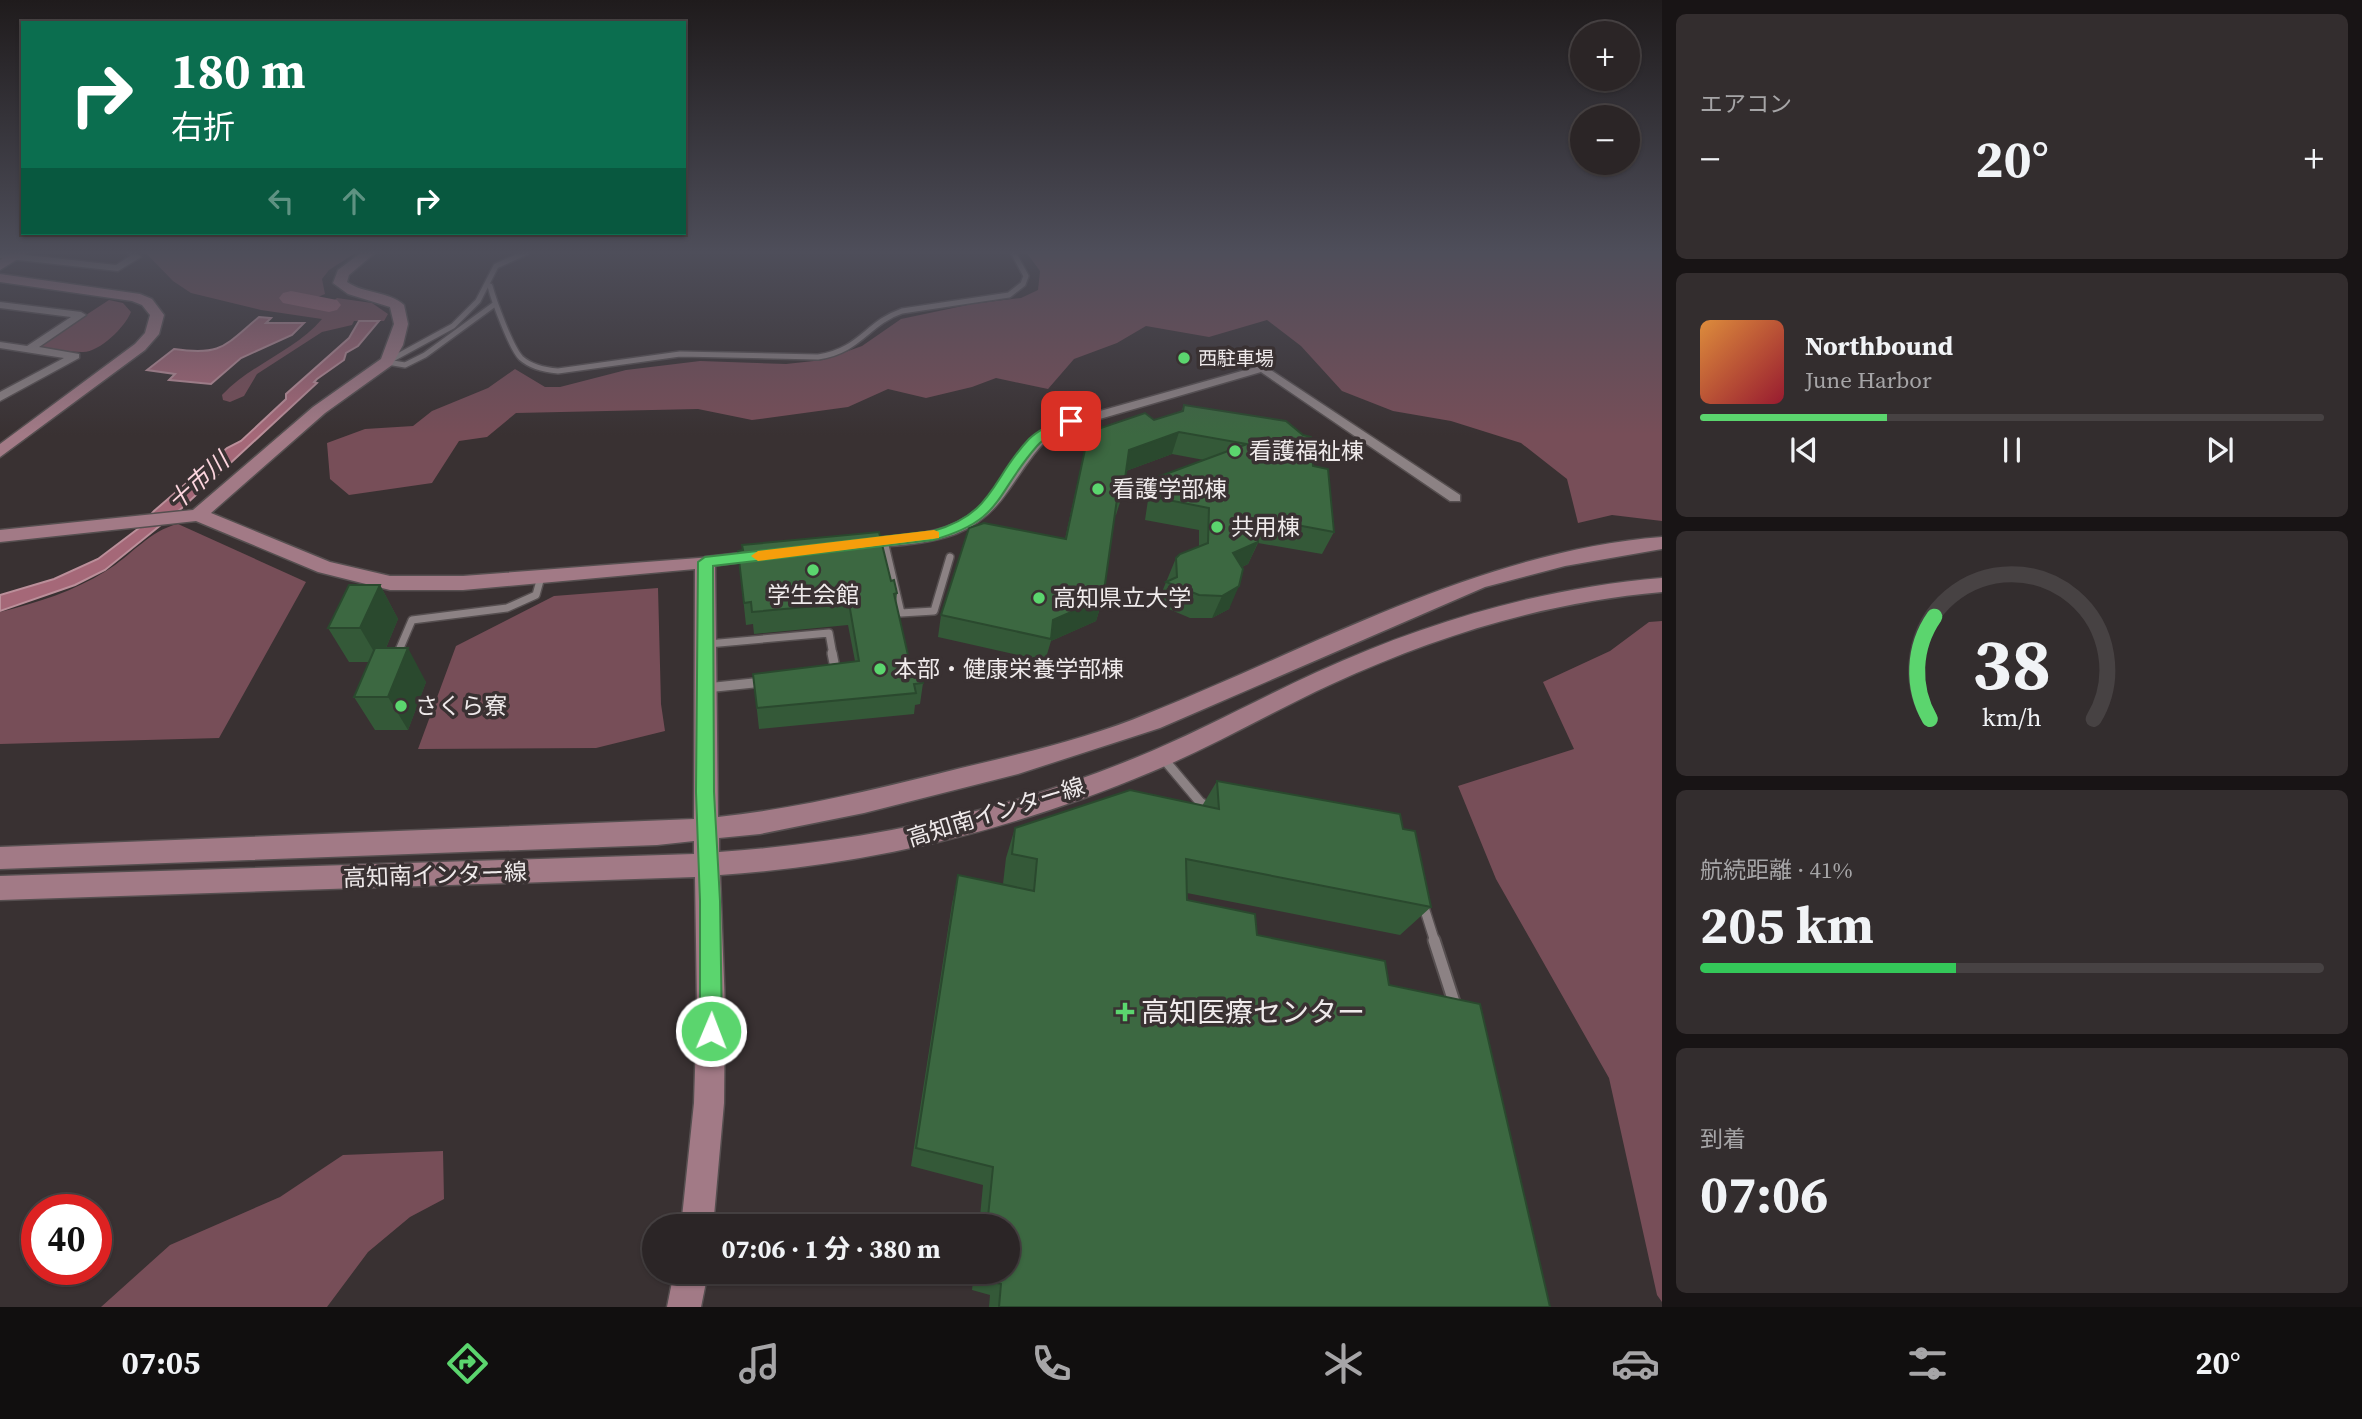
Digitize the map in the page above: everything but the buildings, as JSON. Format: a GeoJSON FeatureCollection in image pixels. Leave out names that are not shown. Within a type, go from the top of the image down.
{"type":"FeatureCollection","features":[{"type":"Feature","properties":{"kind":"main road"},"geometry":{"type":"LineString","coordinates":[[0,452],[140,347],[152,334],[155,313]]}},
{"type":"Feature","properties":{"kind":"main road"},"geometry":{"type":"LineString","coordinates":[[192,515],[319,410],[387,362],[396,345],[401,324],[399,313]]}},
{"type":"Feature","properties":{"kind":"main road"},"geometry":{"type":"LineString","coordinates":[[0,536],[192,515],[315,564],[379,581],[424,584],[541,577],[705,562],[706,828],[711,1021],[709,1103],[698,1214]]}},
{"type":"Feature","properties":{"kind":"main road","name":"高知南インター線"},"geometry":{"type":"LineString","coordinates":[[0,858],[630,836],[760,823],[864,803],[1018,764],[1152,722],[1479,582],[1565,559],[1661,543]]}},
{"type":"Feature","properties":{"kind":"main road","name":"高知南インター線"},"geometry":{"type":"LineString","coordinates":[[0,888],[134,881],[656,868],[880,846],[960,828],[1039,803],[1162,757],[1327,677],[1408,642],[1518,607],[1582,593],[1662,585]]}},
{"type":"Feature","properties":{"kind":"main road"},"geometry":{"type":"LineString","coordinates":[[684,1307],[689,1284]]}},
{"type":"Feature","properties":{"kind":"street"},"geometry":{"type":"LineString","coordinates":[[29,349],[81,315],[66,313]]}},
{"type":"Feature","properties":{"kind":"street"},"geometry":{"type":"LineString","coordinates":[[0,345],[75,356],[0,397]]}},
{"type":"Feature","properties":{"kind":"street"},"geometry":{"type":"LineString","coordinates":[[843,546],[933,536],[961,528],[984,512],[1033,442],[1051,429],[1263,368],[1455,498]]}},
{"type":"Feature","properties":{"kind":"street"},"geometry":{"type":"LineString","coordinates":[[705,562],[774,554]]}},
{"type":"Feature","properties":{"kind":"lane"},"geometry":{"type":"LineString","coordinates":[[387,362],[440,336],[468,313]]}},
{"type":"Feature","properties":{"kind":"lane"},"geometry":{"type":"LineString","coordinates":[[387,362],[405,365],[425,355],[483,313]]}},
{"type":"Feature","properties":{"kind":"lane"},"geometry":{"type":"LineString","coordinates":[[499,313],[521,358],[543,370],[570,371],[699,353],[818,357],[849,349],[884,317],[896,313]]}},
{"type":"Feature","properties":{"kind":"lane"},"geometry":{"type":"LineString","coordinates":[[884,541],[901,613],[934,611],[950,557]]}},
{"type":"Feature","properties":{"kind":"lane"},"geometry":{"type":"LineString","coordinates":[[394,662],[412,620],[507,608],[536,594],[541,577]]}},
{"type":"Feature","properties":{"kind":"lane"},"geometry":{"type":"LineString","coordinates":[[705,645],[829,634],[836,675],[823,677]]}},
{"type":"Feature","properties":{"kind":"lane"},"geometry":{"type":"LineString","coordinates":[[705,688],[769,682]]}},
{"type":"Feature","properties":{"kind":"lane"},"geometry":{"type":"LineString","coordinates":[[1162,757],[1205,807],[1227,813]]}},
{"type":"Feature","properties":{"kind":"lane"},"geometry":{"type":"LineString","coordinates":[[1419,892],[1457,1016]]}},
{"type":"Feature","properties":{"kind":"shaded area"},"geometry":{"type":"Polygon","coordinates":[[[89,313],[131,313],[117,332],[89,351],[37,347],[89,313]]]}},
{"type":"Feature","properties":{"kind":"shaded area"},"geometry":{"type":"Polygon","coordinates":[[[281,313],[388,314],[384,321],[354,321],[352,325],[322,332],[257,374],[244,396],[230,402],[223,400],[222,395],[234,384],[299,340],[322,319],[281,313]]]}},
{"type":"Feature","properties":{"kind":"shaded area"},"geometry":{"type":"Polygon","coordinates":[[[929,313],[1662,313],[1662,521],[1612,515],[1578,523],[1567,479],[1521,443],[1451,421],[1393,411],[1342,391],[1301,346],[1267,320],[1209,337],[1146,326],[1117,343],[1074,359],[1048,389],[996,378],[926,398],[888,389],[848,407],[752,420],[698,409],[516,413],[487,437],[459,441],[432,483],[349,495],[330,479],[327,443],[365,429],[413,426],[432,411],[488,388],[515,369],[545,387],[560,387],[626,370],[700,361],[786,364],[823,360],[862,346],[901,319],[929,313]]]}},
{"type":"Feature","properties":{"kind":"shaded area"},"geometry":{"type":"Polygon","coordinates":[[[178,524],[306,582],[219,738],[0,744],[0,612],[81,585],[115,565],[158,532],[178,524]]]}},
{"type":"Feature","properties":{"kind":"shaded area"},"geometry":{"type":"Polygon","coordinates":[[[658,588],[661,704],[665,731],[596,748],[418,749],[456,646],[554,596],[658,588]]]}},
{"type":"Feature","properties":{"kind":"shaded area"},"geometry":{"type":"Polygon","coordinates":[[[1662,621],[1662,1302],[1657,1295],[1609,1078],[1496,879],[1458,786],[1574,749],[1543,682],[1610,651],[1649,622],[1662,621]]]}},
{"type":"Feature","properties":{"kind":"shaded area"},"geometry":{"type":"Polygon","coordinates":[[[443,1151],[444,1199],[410,1217],[368,1252],[327,1307],[101,1307],[170,1245],[280,1197],[343,1155],[443,1151]]]}},
{"type":"Feature","properties":{"kind":"water"},"geometry":{"type":"Polygon","coordinates":[[[259,317],[271,318],[266,323],[304,323],[292,335],[241,358],[211,384],[169,380],[175,374],[147,370],[174,349],[213,350],[229,342],[259,317]]]}},
{"type":"Feature","properties":{"kind":"water","name":"十市川"},"geometry":{"type":"Polygon","coordinates":[[[359,321],[379,321],[358,346],[346,353],[344,360],[317,379],[314,382],[317,383],[182,508],[105,570],[75,585],[0,611],[0,595],[54,579],[98,559],[139,528],[154,511],[227,448],[241,441],[286,399],[286,394],[349,338],[359,321]]]}},
{"type":"Feature","properties":{"kind":"slow traffic"},"geometry":{"type":"LineString","coordinates":[[758,556],[934,535]]}},
{"type":"Feature","properties":{"kind":"place","name":"西駐車場"},"geometry":{"type":"Point","coordinates":[1184,358]}},
{"type":"Feature","properties":{"kind":"place","name":"看護福祉棟"},"geometry":{"type":"Point","coordinates":[1235,451]}},
{"type":"Feature","properties":{"kind":"place","name":"看護学部棟"},"geometry":{"type":"Point","coordinates":[1098,489]}},
{"type":"Feature","properties":{"kind":"place","name":"共用棟"},"geometry":{"type":"Point","coordinates":[1217,527]}},
{"type":"Feature","properties":{"kind":"place","name":"学生会館"},"geometry":{"type":"Point","coordinates":[813,570]}},
{"type":"Feature","properties":{"kind":"place","name":"高知県立大学"},"geometry":{"type":"Point","coordinates":[1039,598]}},
{"type":"Feature","properties":{"kind":"place","name":"本部・健康栄養学部棟"},"geometry":{"type":"Point","coordinates":[880,669]}},
{"type":"Feature","properties":{"kind":"place","name":"さくら寮"},"geometry":{"type":"Point","coordinates":[401,706]}},
{"type":"Feature","properties":{"kind":"place","name":"高知医療センター"},"geometry":{"type":"Point","coordinates":[1125,1012]}},
{"type":"Feature","properties":{"kind":"route"},"geometry":{"type":"LineString","coordinates":[[711,1031],[710,901],[705,792],[705,562],[933,536],[961,528],[984,512],[1033,442],[1051,429],[1071,421]]}}]}
